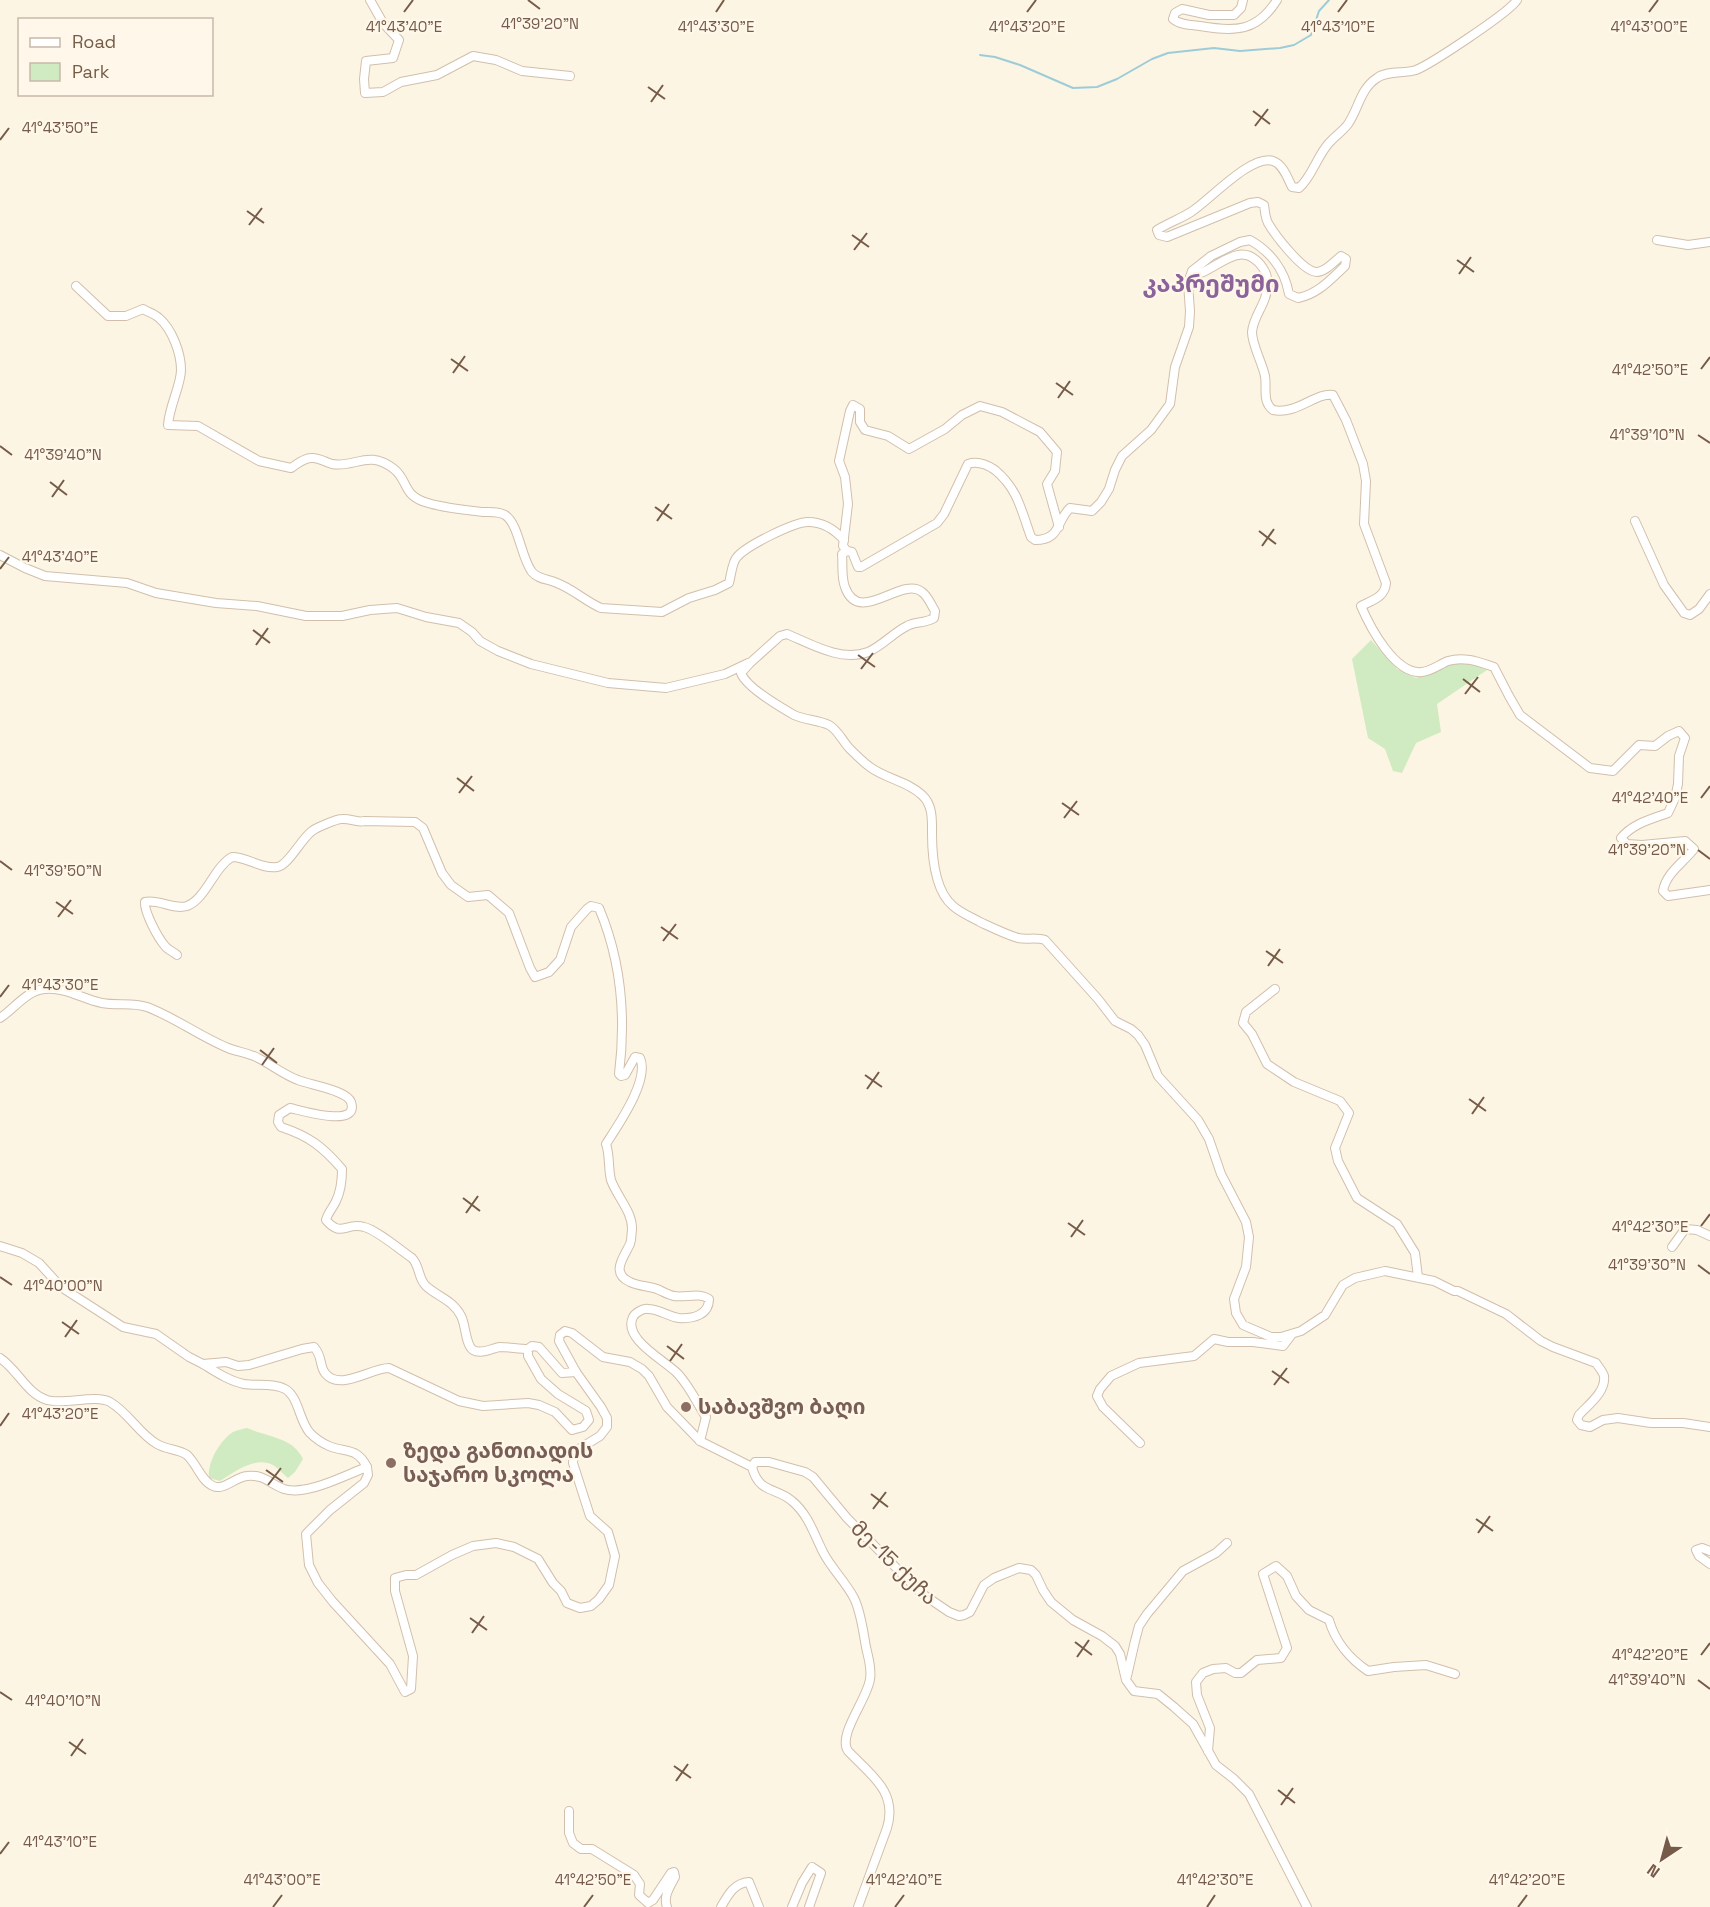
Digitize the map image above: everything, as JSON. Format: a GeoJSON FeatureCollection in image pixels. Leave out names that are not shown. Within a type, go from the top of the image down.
{"type":"FeatureCollection","features":[{"type":"Feature","properties":{"kind":"street"},"geometry":{"type":"LineString","coordinates":[[370,0],[383,23],[399,40],[393,58],[366,61],[365,93],[383,92],[401,82],[437,75],[473,56],[496,60],[522,71],[570,76]]}},
{"type":"Feature","properties":{"kind":"street"},"geometry":{"type":"LineString","coordinates":[[1243,0],[1234,15],[1209,15],[1182,9],[1175,13],[1173,19],[1182,23],[1230,30],[1246,28],[1261,21],[1277,0]]}},
{"type":"Feature","properties":{"kind":"street"},"geometry":{"type":"LineString","coordinates":[[1059,528],[1047,484],[1055,471],[1057,452],[1040,432],[1002,412],[980,406],[909,449],[888,436],[865,430],[860,422],[860,409],[853,405],[839,461],[845,477],[848,504],[843,546],[847,551],[852,552],[858,567],[937,523],[944,514],[964,468],[971,463],[991,467],[1008,480],[1015,492],[1031,537],[1035,540],[1044,540],[1051,537],[1059,528],[1064,514],[1070,508],[1092,511],[1101,502],[1109,489],[1114,470],[1122,456],[1151,430],[1170,404],[1175,367],[1189,327],[1190,277],[1196,266],[1240,242],[1250,240],[1257,244],[1283,272],[1289,294],[1298,298],[1310,296],[1345,266],[1346,259],[1341,256],[1317,272],[1307,269],[1272,229],[1267,220],[1264,205],[1258,202],[1250,203],[1167,237],[1159,235],[1157,230],[1191,212],[1237,176],[1262,160],[1274,161],[1280,165],[1292,187],[1299,188],[1330,141],[1347,126],[1360,98],[1372,82],[1389,73],[1419,69],[1498,18],[1517,0]]}},
{"type":"Feature","properties":{"kind":"street"},"geometry":{"type":"LineString","coordinates":[[1657,240],[1688,244],[1710,242]]}},
{"type":"Feature","properties":{"kind":"street"},"geometry":{"type":"LineString","coordinates":[[1190,277],[1207,271],[1215,264],[1233,256],[1244,255],[1257,261],[1269,282],[1265,298],[1253,324],[1252,336],[1264,376],[1267,403],[1273,410],[1290,410],[1326,393],[1333,395],[1346,420],[1363,464],[1366,481],[1364,524],[1386,583],[1386,590],[1380,596],[1361,606],[1387,652],[1402,666],[1420,673],[1449,661],[1467,658],[1494,667],[1520,714],[1590,768],[1613,771],[1640,745],[1655,746],[1680,730],[1685,738],[1679,756],[1675,798],[1668,813],[1644,821],[1626,832],[1621,838],[1628,844],[1635,845],[1685,841],[1694,849],[1670,874],[1664,883],[1663,891],[1668,896],[1710,890]]}},
{"type":"Feature","properties":{"kind":"street"},"geometry":{"type":"LineString","coordinates":[[76,286],[108,316],[126,316],[143,309],[159,317],[170,332],[178,353],[181,370],[169,412],[168,425],[198,426],[259,461],[278,466],[291,468],[307,458],[333,464],[364,459],[381,462],[394,469],[410,494],[426,503],[465,510],[497,512],[507,516],[533,574],[565,586],[601,608],[662,612],[689,598],[715,590],[729,583],[735,559],[748,546],[807,522],[832,528],[844,540]]}},
{"type":"Feature","properties":{"kind":"street"},"geometry":{"type":"LineString","coordinates":[[1635,521],[1664,585],[1684,613],[1690,615],[1699,609],[1710,594]]}},
{"type":"Feature","properties":{"kind":"street"},"geometry":{"type":"LineString","coordinates":[[847,551],[842,554],[844,586],[853,601],[874,600],[914,588],[921,590],[927,597],[935,611],[934,618],[926,622],[909,624],[869,651],[856,655],[838,654],[787,634],[780,636],[741,673],[749,686],[795,715],[834,729],[849,748],[870,768],[904,783],[923,796],[932,814],[932,847],[937,875],[944,896],[952,906],[1004,934],[1021,939],[1045,940],[1115,1021],[1138,1035],[1145,1045],[1158,1076],[1198,1120],[1204,1130],[1221,1174],[1246,1222],[1249,1250],[1246,1267],[1234,1299],[1236,1313],[1243,1324],[1264,1335],[1281,1337],[1301,1331],[1325,1315],[1343,1285],[1355,1278],[1384,1271],[1434,1281],[1506,1314],[1541,1341],[1596,1363],[1604,1375],[1602,1386],[1599,1394],[1579,1415],[1578,1420],[1581,1425],[1590,1427],[1602,1420],[1618,1418],[1710,1427]]}},
{"type":"Feature","properties":{"kind":"street"},"geometry":{"type":"LineString","coordinates":[[0,555],[45,576],[127,583],[156,593],[216,603],[257,606],[306,616],[342,616],[370,610],[397,608],[426,618],[459,623],[480,641],[531,664],[608,683],[666,688],[725,674],[750,663]]}},
{"type":"Feature","properties":{"kind":"street"},"geometry":{"type":"LineString","coordinates":[[177,955],[166,947],[147,914],[145,902],[179,907],[189,905],[197,900],[221,866],[232,857],[241,857],[264,866],[278,867],[283,865],[313,830],[341,819],[358,822],[415,822],[423,828],[442,873],[451,885],[468,897],[488,896],[509,913],[535,977],[549,972],[560,960],[571,927],[586,909],[591,906],[599,908],[608,927],[618,973],[622,1024],[619,1074],[625,1075],[635,1057],[640,1058],[642,1062],[642,1077],[633,1098],[606,1144],[609,1151],[610,1177],[626,1207],[632,1226],[631,1241],[619,1264],[619,1270],[622,1276],[630,1282],[673,1296],[704,1295],[710,1299],[706,1311],[700,1315],[678,1318],[648,1309],[641,1310],[633,1316],[631,1326],[632,1333],[638,1341],[678,1373],[691,1391],[706,1417],[700,1442]]}},
{"type":"Feature","properties":{"kind":"street"},"geometry":{"type":"LineString","coordinates":[[0,1018],[33,992],[43,988],[74,992],[102,1004],[130,1003],[147,1007],[229,1048],[249,1053],[288,1076],[345,1095],[351,1100],[352,1107],[349,1113],[342,1118],[290,1108],[279,1115],[278,1122],[281,1127],[299,1133],[317,1143],[342,1169],[339,1193],[326,1220],[332,1227],[342,1229],[355,1225],[367,1228],[412,1258],[418,1264],[425,1286],[452,1303],[460,1315],[468,1344],[473,1350],[486,1351],[500,1347],[528,1350]]}},
{"type":"Feature","properties":{"kind":"street"},"geometry":{"type":"LineString","coordinates":[[1275,989],[1246,1012],[1243,1023],[1252,1034],[1267,1064],[1294,1082],[1340,1101],[1347,1109],[1349,1113],[1335,1148],[1338,1161],[1357,1198],[1397,1224],[1415,1253],[1418,1278]]}},
{"type":"Feature","properties":{"kind":"street"},"geometry":{"type":"LineString","coordinates":[[1672,1247],[1685,1229],[1697,1230],[1710,1236]]}},
{"type":"Feature","properties":{"kind":"street"},"geometry":{"type":"LineString","coordinates":[[0,1246],[22,1253],[39,1263],[61,1287],[123,1327],[156,1334],[189,1357],[230,1380],[244,1384],[283,1388],[291,1393],[304,1425],[310,1432],[331,1447],[352,1451],[362,1457],[368,1475],[364,1483],[330,1510],[306,1534],[309,1565],[318,1583],[333,1602],[390,1664],[405,1692],[411,1689],[413,1656],[395,1590],[395,1578],[416,1575],[473,1546],[496,1543],[514,1547],[538,1559],[553,1583],[561,1591],[567,1604],[580,1608],[591,1606],[609,1585],[615,1556],[608,1532],[590,1516],[573,1463],[574,1452],[600,1436],[608,1427],[607,1418],[576,1372],[559,1341],[560,1335],[565,1331],[572,1333],[603,1357],[630,1362],[642,1369],[649,1376],[667,1407],[700,1442],[752,1467],[754,1474],[766,1489],[791,1500],[809,1521],[824,1553],[854,1599],[860,1618],[871,1679],[844,1744],[886,1791],[890,1804],[890,1819],[858,1907]]}},
{"type":"Feature","properties":{"kind":"street"},"geometry":{"type":"LineString","coordinates":[[1140,1443],[1103,1407],[1097,1396],[1111,1376],[1139,1363],[1194,1356],[1214,1339],[1283,1346],[1292,1334]]}},
{"type":"Feature","properties":{"kind":"street"},"geometry":{"type":"LineString","coordinates":[[203,1364],[226,1362],[238,1366],[249,1365],[314,1347],[321,1357],[324,1372],[339,1381],[352,1380],[368,1372],[389,1368],[459,1401],[483,1406],[528,1403],[539,1405],[555,1412],[572,1430],[583,1427],[589,1420],[586,1411],[558,1394],[541,1379],[528,1356],[528,1350],[532,1346],[539,1347],[562,1373],[576,1372]]}},
{"type":"Feature","properties":{"kind":"street"},"geometry":{"type":"LineString","coordinates":[[0,1358],[45,1400],[108,1400],[129,1416],[157,1444],[185,1453],[194,1462],[206,1481],[213,1486],[224,1486],[232,1480],[246,1476],[263,1477],[285,1489],[297,1490],[313,1487],[367,1467]]}},
{"type":"Feature","properties":{"kind":"street","name":"მე-15 ქუჩა"},"geometry":{"type":"LineString","coordinates":[[752,1467],[755,1462],[769,1462],[805,1472],[813,1477],[847,1518],[921,1593],[959,1616],[970,1612],[984,1585],[994,1578],[1019,1569],[1031,1570],[1051,1602],[1073,1620],[1115,1646],[1120,1654],[1126,1680]]}},
{"type":"Feature","properties":{"kind":"street"},"geometry":{"type":"LineString","coordinates":[[1227,1543],[1216,1553],[1183,1571],[1147,1614],[1139,1626],[1126,1680],[1134,1691],[1158,1694],[1174,1707],[1193,1725],[1216,1765],[1249,1794],[1307,1907]]}},
{"type":"Feature","properties":{"kind":"street"},"geometry":{"type":"LineString","coordinates":[[1710,1551],[1702,1548],[1696,1550],[1699,1556],[1710,1564]]}},
{"type":"Feature","properties":{"kind":"street"},"geometry":{"type":"LineString","coordinates":[[1208,1752],[1210,1728],[1197,1695],[1196,1682],[1203,1673],[1214,1669],[1226,1668],[1235,1673],[1241,1672],[1257,1660],[1281,1658],[1287,1648],[1263,1574],[1276,1566],[1287,1576],[1296,1596],[1309,1610],[1329,1620],[1333,1633],[1355,1662],[1368,1671],[1426,1665],[1455,1674]]}},
{"type":"Feature","properties":{"kind":"street"},"geometry":{"type":"LineString","coordinates":[[569,1811],[573,1843],[581,1849],[592,1849],[634,1875],[640,1884],[639,1895],[648,1903],[653,1900],[671,1873],[674,1872],[675,1877],[665,1902],[668,1907]]}},
{"type":"Feature","properties":{"kind":"street"},"geometry":{"type":"LineString","coordinates":[[792,1907],[801,1882],[812,1867],[821,1873],[809,1907]]}},
{"type":"Feature","properties":{"kind":"street"},"geometry":{"type":"LineString","coordinates":[[721,1907],[731,1891],[741,1882],[749,1882],[759,1907]]}},
{"type":"Feature","properties":{"kind":"green space"},"geometry":{"type":"Polygon","coordinates":[[[1371,640],[1397,669],[1416,678],[1452,663],[1467,660],[1487,670],[1437,704],[1441,732],[1416,743],[1402,773],[1393,771],[1385,749],[1368,738],[1352,659],[1371,640]]]}},
{"type":"Feature","properties":{"kind":"green space"},"geometry":{"type":"Polygon","coordinates":[[[247,1428],[293,1446],[303,1459],[295,1472],[288,1478],[273,1465],[259,1462],[245,1466],[220,1481],[209,1478],[212,1459],[219,1446],[233,1432],[247,1428]]]}},
{"type":"Feature","properties":{"kind":"waterway"},"geometry":{"type":"LineString","coordinates":[[980,55],[1020,65],[1073,88],[1097,87],[1168,53],[1214,48],[1240,51],[1294,45],[1311,35],[1319,11],[1329,0]]}},
{"type":"Feature","properties":{"kind":"place","name":"საბავშვო ბაღი"},"geometry":{"type":"Point","coordinates":[686,1407]}},
{"type":"Feature","properties":{"kind":"place","name":"ზედა განთიადის საჯარო სკოლა"},"geometry":{"type":"Point","coordinates":[391,1463]}},
{"type":"Feature","properties":{"kind":"district","name":"კაპრეშუმი"},"geometry":{"type":"Point","coordinates":[1211,284]}}]}
